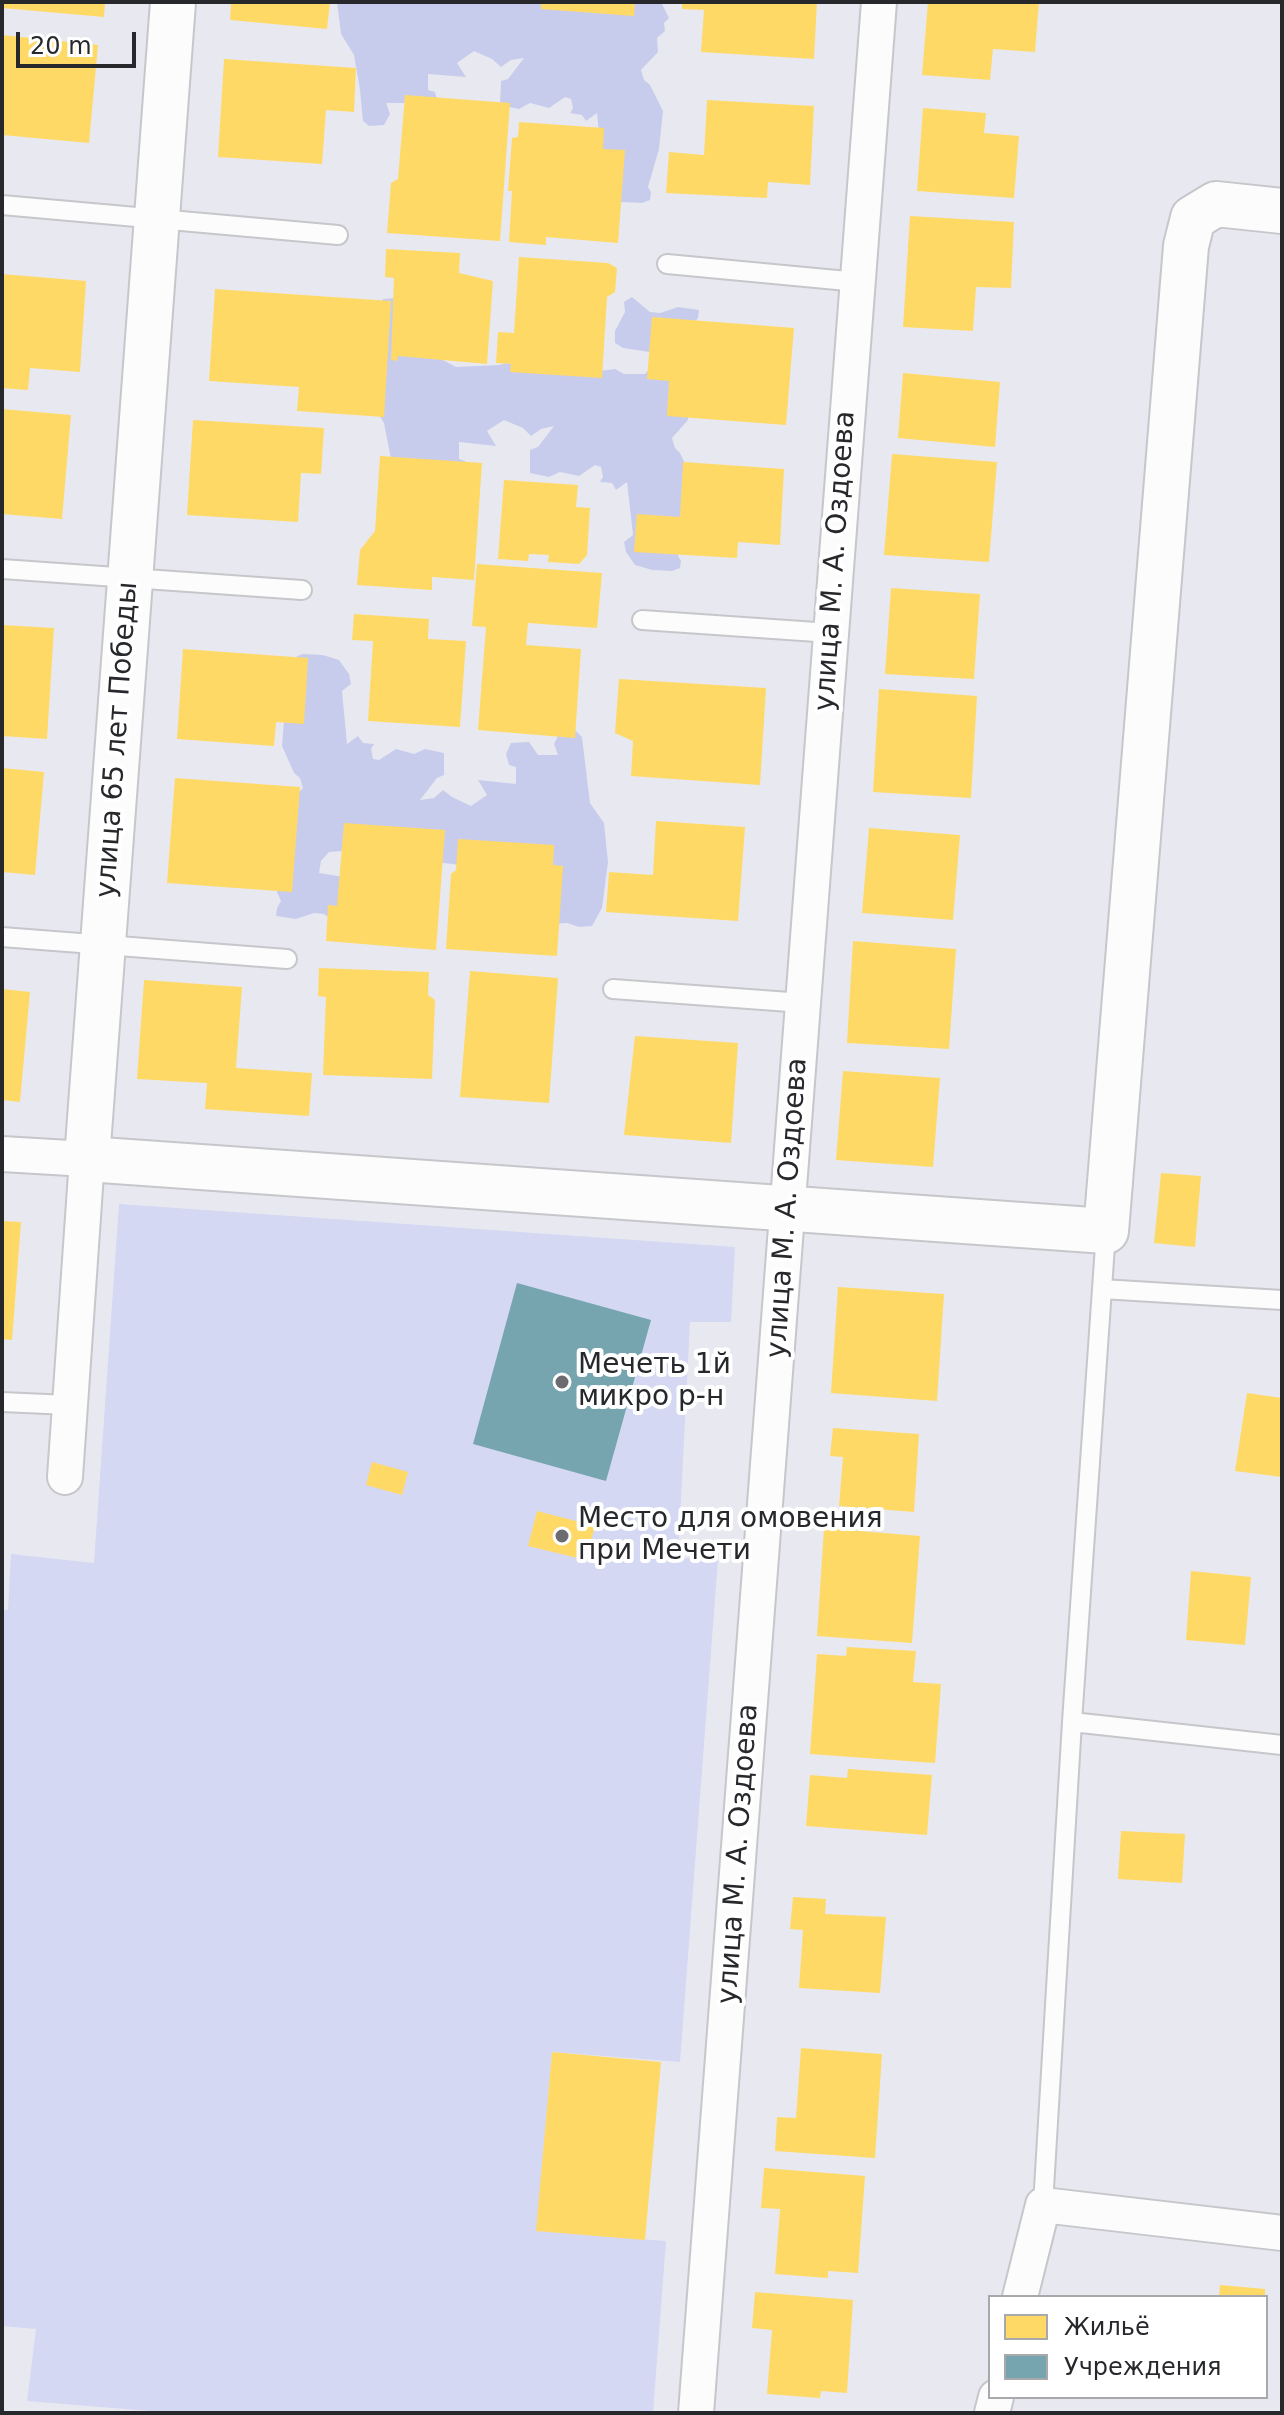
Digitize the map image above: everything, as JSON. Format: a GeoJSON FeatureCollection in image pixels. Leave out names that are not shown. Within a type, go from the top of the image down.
{"type":"FeatureCollection","features":[{"type":"Feature","properties":{"kind":"street","name":"улица 65 лет Победы"},"geometry":{"type":"LineString","coordinates":[[65,1477],[173,2]]}},
{"type":"Feature","properties":{"kind":"street","name":"улица М. А. Оздоева"},"geometry":{"type":"LineString","coordinates":[[696,2413],[879,2]]}},
{"type":"Feature","properties":{"kind":"street"},"geometry":{"type":"LineString","coordinates":[[2,1154],[1106,1231],[1186,246],[1193,218],[1216,204],[1282,211]]}},
{"type":"Feature","properties":{"kind":"street"},"geometry":{"type":"LineString","coordinates":[[1020,2295],[1043,2205],[1282,2233]]}},
{"type":"Feature","properties":{"kind":"lane"},"geometry":{"type":"LineString","coordinates":[[2,205],[338,235]]}},
{"type":"Feature","properties":{"kind":"lane"},"geometry":{"type":"LineString","coordinates":[[667,264],[858,282]]}},
{"type":"Feature","properties":{"kind":"lane"},"geometry":{"type":"LineString","coordinates":[[2,569],[302,590]]}},
{"type":"Feature","properties":{"kind":"lane"},"geometry":{"type":"LineString","coordinates":[[642,620],[831,633]]}},
{"type":"Feature","properties":{"kind":"lane"},"geometry":{"type":"LineString","coordinates":[[2,937],[287,959]]}},
{"type":"Feature","properties":{"kind":"lane"},"geometry":{"type":"LineString","coordinates":[[613,989],[803,1003]]}},
{"type":"Feature","properties":{"kind":"lane"},"geometry":{"type":"LineString","coordinates":[[1043,2205],[1106,1231]]}},
{"type":"Feature","properties":{"kind":"lane"},"geometry":{"type":"LineString","coordinates":[[1102,1289],[1282,1300]]}},
{"type":"Feature","properties":{"kind":"lane"},"geometry":{"type":"LineString","coordinates":[[2,1402],[69,1405]]}},
{"type":"Feature","properties":{"kind":"lane"},"geometry":{"type":"LineString","coordinates":[[1072,1722],[1282,1745]]}},
{"type":"Feature","properties":{"kind":"shaded area"},"geometry":{"type":"Polygon","coordinates":[[[337,2],[661,2],[669,18],[664,23],[665,31],[657,38],[658,52],[641,70],[663,111],[659,149],[648,187],[650,200],[642,203],[621,202],[605,197],[597,113],[586,121],[582,115],[570,113],[573,108],[571,99],[565,97],[549,108],[530,103],[519,109],[500,105],[501,81],[508,79],[524,58],[511,60],[501,67],[474,51],[457,63],[466,77],[428,74],[428,90],[435,92],[438,103],[386,103],[390,114],[384,125],[369,126],[363,121],[354,55],[341,34],[337,2]]]}},
{"type":"Feature","properties":{"kind":"shaded area"},"geometry":{"type":"Polygon","coordinates":[[[632,297],[650,312],[660,313],[678,307],[699,310],[693,325],[688,420],[672,438],[693,480],[689,518],[678,556],[680,568],[672,571],[652,570],[635,565],[626,552],[624,542],[633,535],[627,482],[616,490],[612,483],[600,482],[603,477],[601,467],[595,465],[579,476],[560,472],[549,477],[530,473],[530,450],[538,447],[554,426],[541,429],[531,436],[523,428],[504,420],[487,431],[496,446],[459,442],[459,459],[465,461],[468,472],[391,459],[384,423],[371,402],[372,318],[383,299],[396,298],[433,355],[456,367],[499,365],[513,361],[645,374],[653,365],[656,353],[623,348],[615,343],[615,331],[625,312],[624,302],[632,297]]]}},
{"type":"Feature","properties":{"kind":"shaded area"},"geometry":{"type":"Polygon","coordinates":[[[302,654],[339,660],[349,674],[351,684],[342,691],[347,744],[358,736],[363,743],[374,744],[371,749],[373,759],[379,760],[396,749],[414,754],[425,749],[444,753],[444,775],[437,778],[420,800],[434,798],[443,790],[471,806],[487,795],[478,780],[516,784],[516,767],[509,765],[506,754],[511,743],[529,742],[538,755],[558,755],[554,744],[560,732],[575,730],[582,737],[590,803],[604,823],[608,862],[602,908],[592,926],[552,924],[461,865],[342,851],[329,852],[321,861],[319,873],[351,878],[343,928],[324,914],[314,913],[296,919],[276,916],[281,901],[277,892],[281,884],[286,805],[303,788],[282,746],[294,658],[302,654]]]}},
{"type":"Feature","properties":{"kind":"shaded area"},"geometry":{"type":"Polygon","coordinates":[[[119,1204],[735,1247],[731,1322],[690,1322],[678,1558],[718,1559],[680,2062],[552,2052],[537,2231],[666,2241],[653,2413],[175,2413],[27,2401],[36,2329],[2,2326],[2,1610],[8,1610],[11,1554],[94,1563],[119,1204]]]}},
{"type":"Feature","properties":{"kind":"building: Жильё"},"geometry":{"type":"Polygon","coordinates":[[[2,2],[105,2],[104,17],[2,8],[2,2]]]}},
{"type":"Feature","properties":{"kind":"building: Жильё"},"geometry":{"type":"Polygon","coordinates":[[[231,2],[330,2],[327,29],[230,20],[231,2]]]}},
{"type":"Feature","properties":{"kind":"building: Жильё"},"geometry":{"type":"Polygon","coordinates":[[[541,2],[635,2],[634,16],[541,9],[541,2]]]}},
{"type":"Feature","properties":{"kind":"building: Жильё"},"geometry":{"type":"Polygon","coordinates":[[[682,2],[817,2],[814,59],[701,52],[704,10],[682,9],[682,2]]]}},
{"type":"Feature","properties":{"kind":"building: Жильё"},"geometry":{"type":"Polygon","coordinates":[[[928,2],[1039,2],[1035,52],[993,49],[990,80],[922,75],[928,2]]]}},
{"type":"Feature","properties":{"kind":"building: Жильё"},"geometry":{"type":"Polygon","coordinates":[[[2,35],[98,45],[89,143],[2,135],[2,35]]]}},
{"type":"Feature","properties":{"kind":"building: Жильё"},"geometry":{"type":"Polygon","coordinates":[[[224,59],[356,68],[354,112],[326,110],[322,164],[218,157],[224,59]]]}},
{"type":"Feature","properties":{"kind":"building: Жильё"},"geometry":{"type":"Polygon","coordinates":[[[405,95],[510,103],[500,241],[387,233],[391,183],[398,179],[405,95]]]}},
{"type":"Feature","properties":{"kind":"building: Жильё"},"geometry":{"type":"Polygon","coordinates":[[[707,100],[814,106],[810,185],[768,182],[767,198],[666,193],[669,152],[704,155],[707,100]]]}},
{"type":"Feature","properties":{"kind":"building: Жильё"},"geometry":{"type":"Polygon","coordinates":[[[923,108],[986,113],[984,133],[1019,136],[1014,198],[917,191],[923,108]]]}},
{"type":"Feature","properties":{"kind":"building: Жильё"},"geometry":{"type":"Polygon","coordinates":[[[519,122],[604,128],[603,149],[625,150],[618,243],[546,237],[546,245],[509,242],[512,191],[508,191],[512,138],[518,137],[519,122]]]}},
{"type":"Feature","properties":{"kind":"building: Жильё"},"geometry":{"type":"Polygon","coordinates":[[[910,216],[1014,222],[1011,288],[976,287],[973,331],[903,327],[910,216]]]}},
{"type":"Feature","properties":{"kind":"building: Жильё"},"geometry":{"type":"Polygon","coordinates":[[[386,249],[460,253],[459,273],[493,281],[487,364],[398,356],[397,361],[391,360],[394,278],[385,277],[386,249]]]}},
{"type":"Feature","properties":{"kind":"building: Жильё"},"geometry":{"type":"Polygon","coordinates":[[[519,257],[608,263],[617,268],[615,292],[607,297],[602,378],[510,372],[511,364],[496,363],[498,332],[514,333],[519,257]]]}},
{"type":"Feature","properties":{"kind":"building: Жильё"},"geometry":{"type":"Polygon","coordinates":[[[2,274],[86,281],[80,372],[30,368],[28,390],[2,388],[2,274]]]}},
{"type":"Feature","properties":{"kind":"building: Жильё"},"geometry":{"type":"Polygon","coordinates":[[[215,289],[391,301],[384,417],[297,411],[299,387],[209,381],[215,289]]]}},
{"type":"Feature","properties":{"kind":"building: Жильё"},"geometry":{"type":"Polygon","coordinates":[[[652,317],[794,328],[786,425],[667,416],[669,381],[647,379],[652,317]]]}},
{"type":"Feature","properties":{"kind":"building: Жильё"},"geometry":{"type":"Polygon","coordinates":[[[903,373],[1000,382],[995,447],[898,438],[903,373]]]}},
{"type":"Feature","properties":{"kind":"building: Жильё"},"geometry":{"type":"Polygon","coordinates":[[[2,409],[71,415],[62,519],[2,514],[2,409]]]}},
{"type":"Feature","properties":{"kind":"building: Жильё"},"geometry":{"type":"Polygon","coordinates":[[[193,420],[324,428],[321,474],[301,473],[298,522],[187,515],[193,420]]]}},
{"type":"Feature","properties":{"kind":"building: Жильё"},"geometry":{"type":"Polygon","coordinates":[[[892,454],[997,462],[989,562],[884,555],[892,454]]]}},
{"type":"Feature","properties":{"kind":"building: Жильё"},"geometry":{"type":"Polygon","coordinates":[[[380,456],[482,463],[474,580],[432,577],[432,590],[357,585],[360,550],[375,531],[380,456]]]}},
{"type":"Feature","properties":{"kind":"building: Жильё"},"geometry":{"type":"Polygon","coordinates":[[[683,462],[784,469],[780,545],[738,542],[737,558],[634,552],[637,514],[680,517],[683,462]]]}},
{"type":"Feature","properties":{"kind":"building: Жильё"},"geometry":{"type":"Polygon","coordinates":[[[504,480],[578,485],[576,507],[590,508],[587,555],[579,564],[548,562],[549,555],[529,554],[528,561],[498,559],[504,480]]]}},
{"type":"Feature","properties":{"kind":"building: Жильё"},"geometry":{"type":"Polygon","coordinates":[[[477,564],[602,573],[597,628],[528,623],[526,645],[581,649],[575,738],[478,730],[486,627],[472,626],[477,564]]]}},
{"type":"Feature","properties":{"kind":"building: Жильё"},"geometry":{"type":"Polygon","coordinates":[[[891,588],[980,594],[974,679],[885,674],[891,588]]]}},
{"type":"Feature","properties":{"kind":"building: Жильё"},"geometry":{"type":"Polygon","coordinates":[[[354,614],[429,619],[428,639],[466,641],[460,727],[368,721],[373,641],[352,640],[354,614]]]}},
{"type":"Feature","properties":{"kind":"building: Жильё"},"geometry":{"type":"Polygon","coordinates":[[[2,625],[54,628],[47,739],[2,736],[2,625]]]}},
{"type":"Feature","properties":{"kind":"building: Жильё"},"geometry":{"type":"Polygon","coordinates":[[[183,649],[308,658],[304,724],[276,722],[274,746],[177,739],[183,649]]]}},
{"type":"Feature","properties":{"kind":"building: Жильё"},"geometry":{"type":"Polygon","coordinates":[[[619,679],[766,688],[760,785],[631,776],[633,741],[615,733],[619,679]]]}},
{"type":"Feature","properties":{"kind":"building: Жильё"},"geometry":{"type":"Polygon","coordinates":[[[879,689],[977,696],[971,798],[873,792],[879,689]]]}},
{"type":"Feature","properties":{"kind":"building: Жильё"},"geometry":{"type":"Polygon","coordinates":[[[2,768],[44,772],[35,875],[2,872],[2,768]]]}},
{"type":"Feature","properties":{"kind":"building: Жильё"},"geometry":{"type":"Polygon","coordinates":[[[175,778],[300,787],[292,892],[167,883],[175,778]]]}},
{"type":"Feature","properties":{"kind":"building: Жильё"},"geometry":{"type":"Polygon","coordinates":[[[656,821],[745,827],[738,921],[606,912],[609,872],[653,875],[656,821]]]}},
{"type":"Feature","properties":{"kind":"building: Жильё"},"geometry":{"type":"Polygon","coordinates":[[[344,823],[445,830],[436,950],[326,941],[328,905],[337,906],[344,823]]]}},
{"type":"Feature","properties":{"kind":"building: Жильё"},"geometry":{"type":"Polygon","coordinates":[[[869,828],[960,835],[953,920],[862,913],[869,828]]]}},
{"type":"Feature","properties":{"kind":"building: Жильё"},"geometry":{"type":"Polygon","coordinates":[[[458,839],[554,845],[553,865],[563,866],[557,956],[446,949],[451,874],[456,870],[458,839]]]}},
{"type":"Feature","properties":{"kind":"building: Жильё"},"geometry":{"type":"Polygon","coordinates":[[[853,941],[956,949],[949,1049],[847,1043],[853,941]]]}},
{"type":"Feature","properties":{"kind":"building: Жильё"},"geometry":{"type":"Polygon","coordinates":[[[319,968],[429,972],[428,995],[435,1000],[432,1079],[323,1075],[326,997],[318,996],[319,968]]]}},
{"type":"Feature","properties":{"kind":"building: Жильё"},"geometry":{"type":"Polygon","coordinates":[[[470,971],[558,978],[549,1103],[460,1097],[470,971]]]}},
{"type":"Feature","properties":{"kind":"building: Жильё"},"geometry":{"type":"Polygon","coordinates":[[[144,980],[242,987],[236,1068],[312,1073],[309,1116],[205,1109],[207,1083],[137,1079],[144,980]]]}},
{"type":"Feature","properties":{"kind":"building: Жильё"},"geometry":{"type":"Polygon","coordinates":[[[2,989],[30,992],[20,1102],[2,1100],[2,989]]]}},
{"type":"Feature","properties":{"kind":"building: Жильё"},"geometry":{"type":"Polygon","coordinates":[[[635,1036],[738,1043],[731,1143],[624,1135],[635,1036]]]}},
{"type":"Feature","properties":{"kind":"building: Жильё"},"geometry":{"type":"Polygon","coordinates":[[[843,1071],[940,1078],[933,1167],[836,1160],[843,1071]]]}},
{"type":"Feature","properties":{"kind":"building: Жильё"},"geometry":{"type":"Polygon","coordinates":[[[1161,1173],[1201,1176],[1195,1247],[1154,1243],[1161,1173]]]}},
{"type":"Feature","properties":{"kind":"building: Жильё"},"geometry":{"type":"Polygon","coordinates":[[[2,1221],[21,1222],[12,1340],[2,1339],[2,1221]]]}},
{"type":"Feature","properties":{"kind":"building: Жильё"},"geometry":{"type":"Polygon","coordinates":[[[838,1287],[944,1294],[937,1401],[831,1393],[838,1287]]]}},
{"type":"Feature","properties":{"kind":"building: Жильё"},"geometry":{"type":"Polygon","coordinates":[[[1247,1393],[1282,1398],[1282,1477],[1235,1471],[1247,1393]]]}},
{"type":"Feature","properties":{"kind":"building: Жильё"},"geometry":{"type":"Polygon","coordinates":[[[833,1428],[919,1434],[914,1512],[839,1506],[843,1457],[830,1456],[833,1428]]]}},
{"type":"Feature","properties":{"kind":"building: Жильё"},"geometry":{"type":"Polygon","coordinates":[[[372,1462],[408,1472],[402,1495],[366,1485],[372,1462]]]}},
{"type":"Feature","properties":{"kind":"building: Жильё","name":"Место для омовения при Мечети"},"geometry":{"type":"Polygon","coordinates":[[[537,1511],[595,1526],[586,1560],[528,1546],[537,1511]]]}},
{"type":"Feature","properties":{"kind":"building: Жильё"},"geometry":{"type":"Polygon","coordinates":[[[824,1528],[920,1536],[912,1643],[817,1636],[824,1528]]]}},
{"type":"Feature","properties":{"kind":"building: Жильё"},"geometry":{"type":"Polygon","coordinates":[[[1191,1571],[1251,1577],[1245,1645],[1186,1640],[1191,1571]]]}},
{"type":"Feature","properties":{"kind":"building: Жильё"},"geometry":{"type":"Polygon","coordinates":[[[847,1647],[916,1651],[913,1682],[941,1684],[935,1763],[810,1754],[817,1654],[846,1656],[847,1647]]]}},
{"type":"Feature","properties":{"kind":"building: Жильё"},"geometry":{"type":"Polygon","coordinates":[[[848,1769],[932,1775],[927,1835],[806,1826],[810,1775],[847,1778],[848,1769]]]}},
{"type":"Feature","properties":{"kind":"building: Жильё"},"geometry":{"type":"Polygon","coordinates":[[[1121,1831],[1185,1834],[1182,1883],[1118,1879],[1121,1831]]]}},
{"type":"Feature","properties":{"kind":"building: Жильё"},"geometry":{"type":"Polygon","coordinates":[[[793,1897],[826,1899],[825,1914],[886,1917],[880,1993],[799,1988],[803,1930],[790,1929],[793,1897]]]}},
{"type":"Feature","properties":{"kind":"building: Жильё"},"geometry":{"type":"Polygon","coordinates":[[[801,2048],[882,2054],[875,2158],[775,2151],[777,2117],[796,2118],[801,2048]]]}},
{"type":"Feature","properties":{"kind":"building: Жильё"},"geometry":{"type":"Polygon","coordinates":[[[552,2052],[661,2062],[645,2240],[536,2231],[552,2052]]]}},
{"type":"Feature","properties":{"kind":"building: Жильё"},"geometry":{"type":"Polygon","coordinates":[[[764,2168],[865,2176],[858,2273],[828,2271],[828,2278],[775,2274],[780,2209],[761,2208],[764,2168]]]}},
{"type":"Feature","properties":{"kind":"building: Жильё"},"geometry":{"type":"Polygon","coordinates":[[[1220,2285],[1265,2289],[1265,2295],[1219,2295],[1220,2285]]]}},
{"type":"Feature","properties":{"kind":"building: Жильё"},"geometry":{"type":"Polygon","coordinates":[[[755,2292],[853,2300],[847,2393],[821,2391],[820,2398],[767,2394],[772,2330],[752,2328],[755,2292]]]}},
{"type":"Feature","properties":{"kind":"building: Учреждения","name":"Мечеть 1й микро р-н"},"geometry":{"type":"Polygon","coordinates":[[[517,1283],[651,1320],[606,1481],[473,1444],[517,1283]]]}},
{"type":"Feature","properties":{"kind":"place","name":"Мечеть 1й микро р-н"},"geometry":{"type":"Point","coordinates":[562,1382]}},
{"type":"Feature","properties":{"kind":"place","name":"Место для омовения при Мечети"},"geometry":{"type":"Point","coordinates":[562,1536]}}]}
